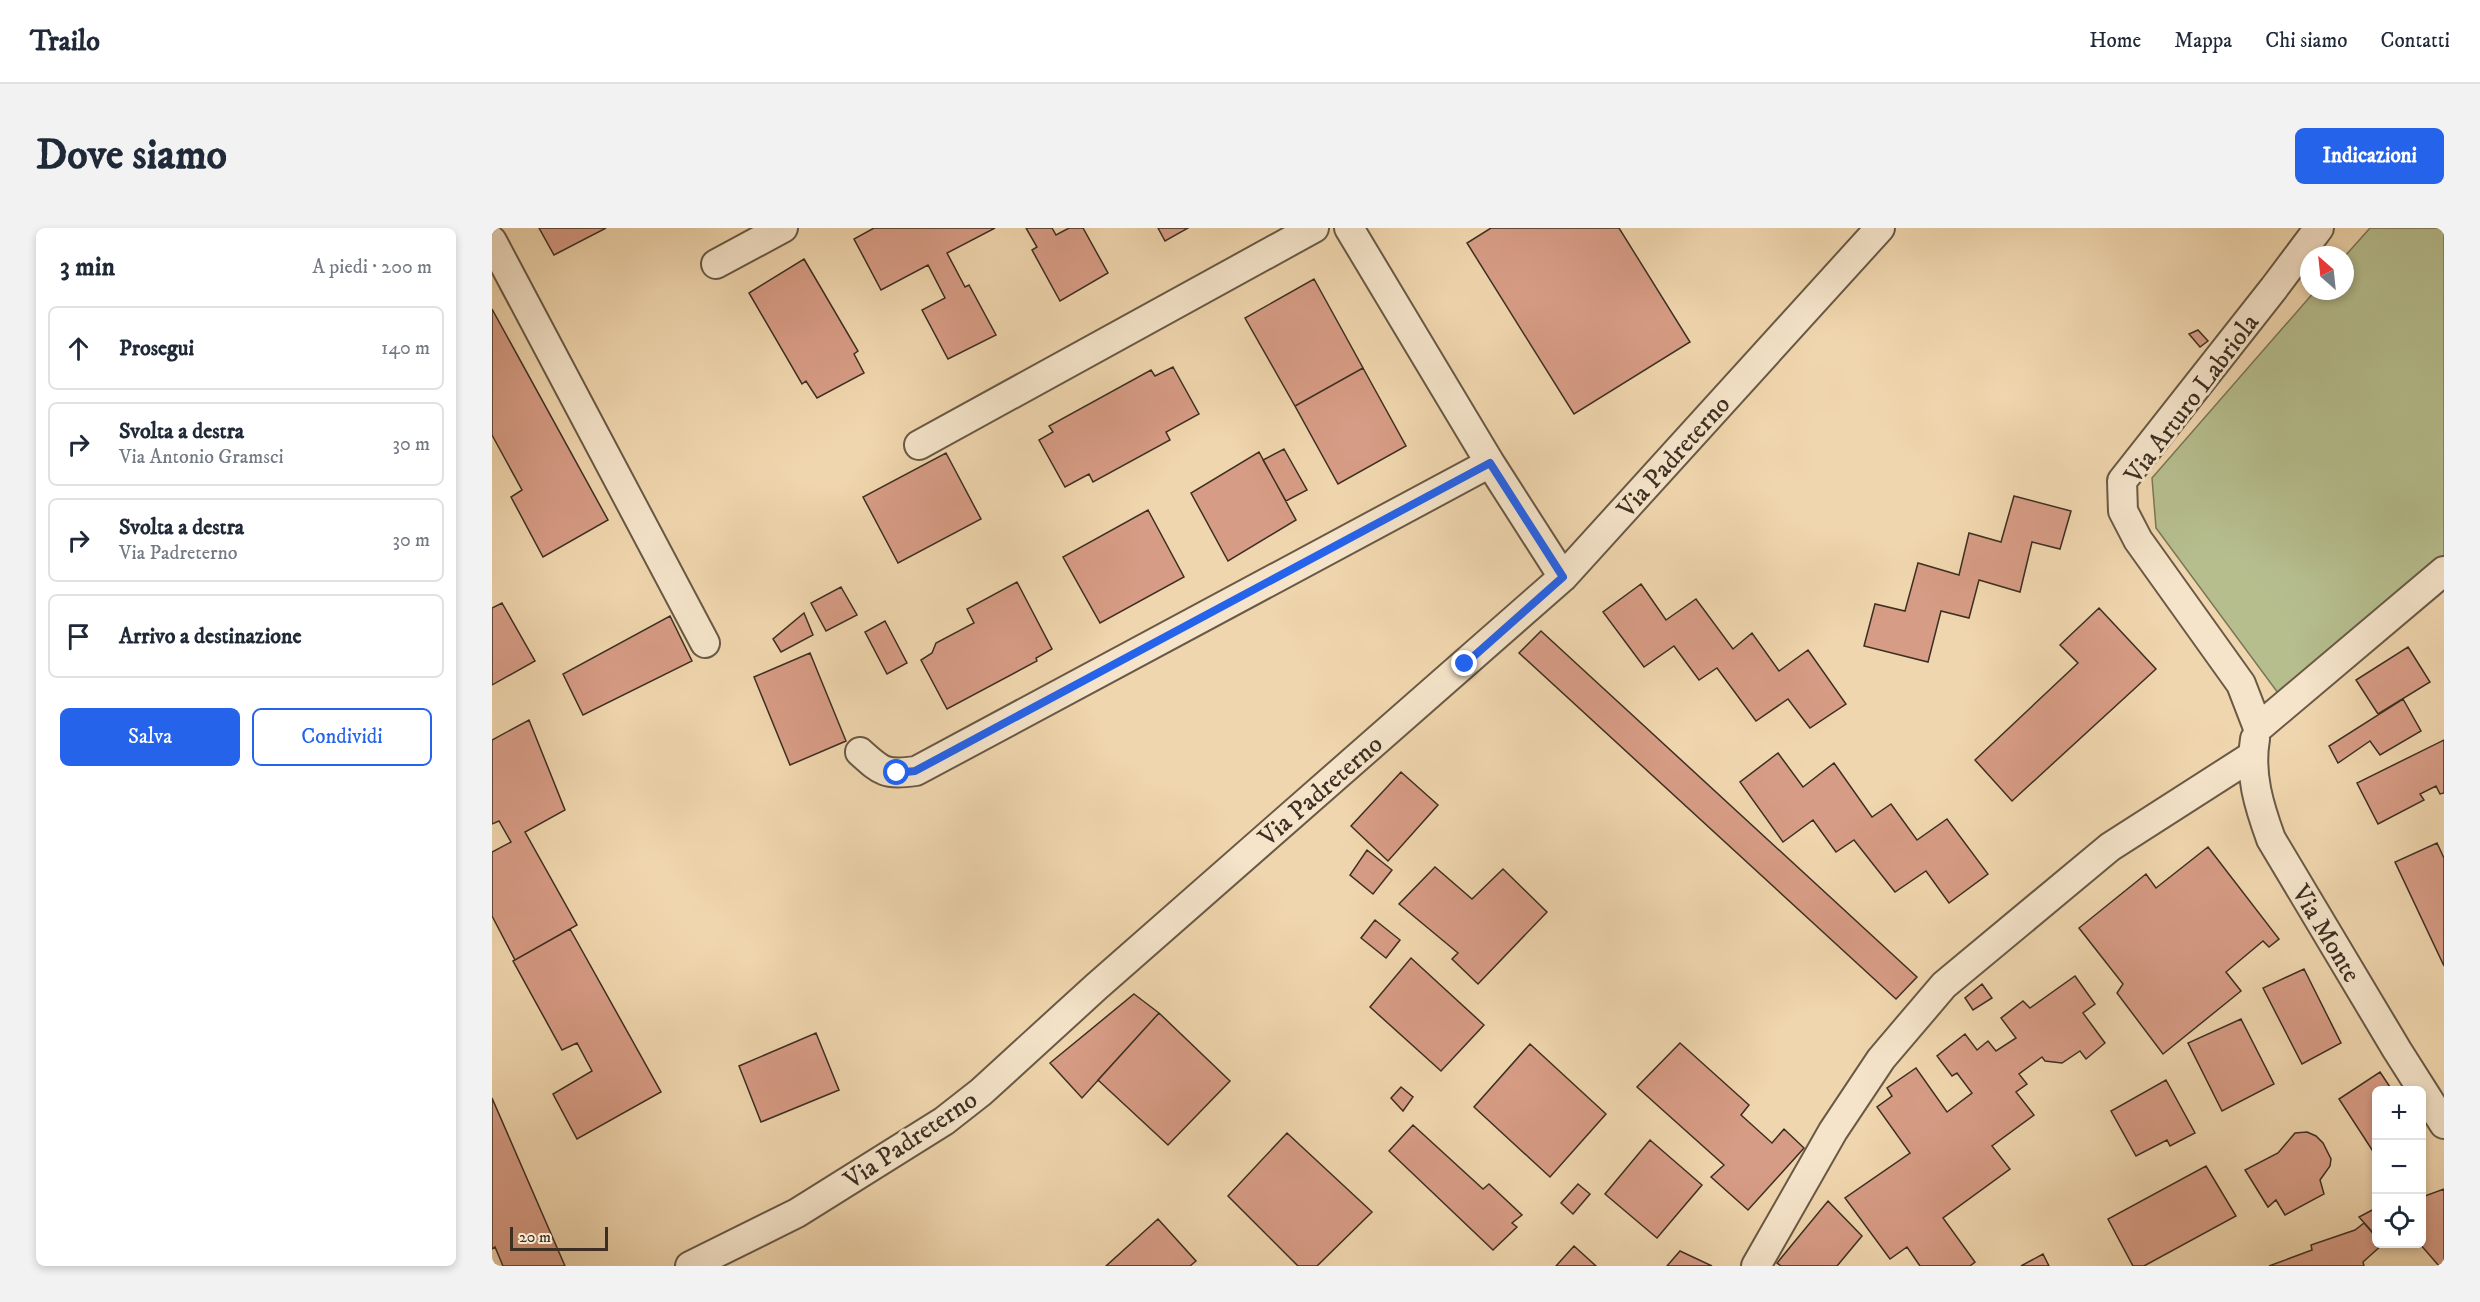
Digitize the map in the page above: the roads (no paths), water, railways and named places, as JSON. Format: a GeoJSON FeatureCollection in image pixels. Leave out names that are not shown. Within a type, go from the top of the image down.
{"type":"FeatureCollection","features":[{"type":"Feature","properties":{"kind":"street"},"geometry":{"type":"LineString","coordinates":[[716,264],[783,228]]}},
{"type":"Feature","properties":{"kind":"street"},"geometry":{"type":"LineString","coordinates":[[919,445],[1314,228]]}},
{"type":"Feature","properties":{"kind":"street"},"geometry":{"type":"LineString","coordinates":[[1349,228],[1490,463],[1563,577]]}},
{"type":"Feature","properties":{"kind":"street","name":"Via Padreterno"},"geometry":{"type":"LineString","coordinates":[[690,1266],[797,1213],[944,1121],[981,1092],[1096,987],[1563,577],[1880,228]]}},
{"type":"Feature","properties":{"kind":"street","name":"Via Arturo Labriola"},"geometry":{"type":"LineString","coordinates":[[2258,728],[2241,684],[2138,540],[2122,511],[2122,481],[2319,228]]}},
{"type":"Feature","properties":{"kind":"street"},"geometry":{"type":"LineString","coordinates":[[492,241],[705,643]]}},
{"type":"Feature","properties":{"kind":"street"},"geometry":{"type":"LineString","coordinates":[[860,752],[880,771],[897,773],[915,771],[1490,463]]}},
{"type":"Feature","properties":{"kind":"street"},"geometry":{"type":"LineString","coordinates":[[2258,728],[2444,572]]}},
{"type":"Feature","properties":{"kind":"street","name":"Via Monte"},"geometry":{"type":"LineString","coordinates":[[2258,728],[2252,756],[2257,802],[2271,839],[2444,1124]]}},
{"type":"Feature","properties":{"kind":"street"},"geometry":{"type":"LineString","coordinates":[[1755,1266],[1833,1131],[1881,1059],[1944,985],[2110,847],[2252,756]]}}]}
